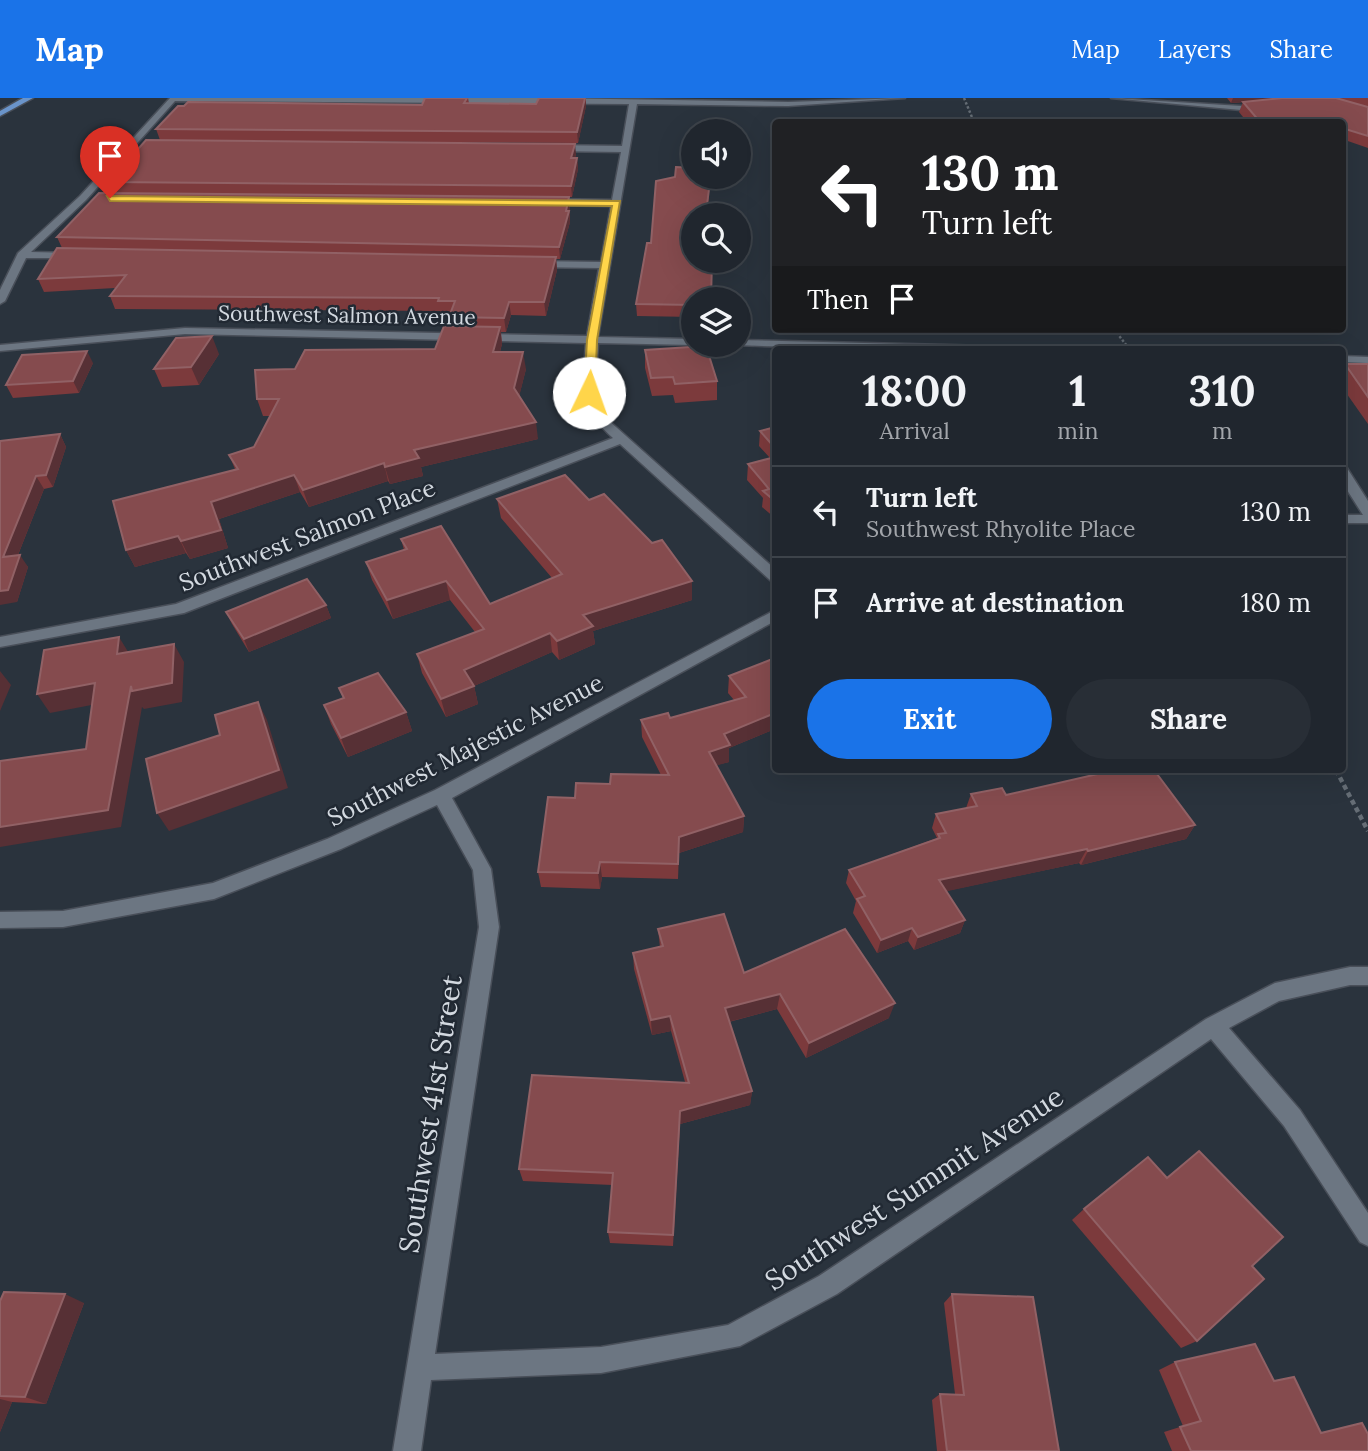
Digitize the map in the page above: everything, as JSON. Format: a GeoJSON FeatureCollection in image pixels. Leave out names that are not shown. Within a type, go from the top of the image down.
{"type":"FeatureCollection","features":[{"type":"Feature","properties":{"kind":"main road"},"geometry":{"type":"LineString","coordinates":[[0,114],[29,98]]}},
{"type":"Feature","properties":{"kind":"street"},"geometry":{"type":"LineString","coordinates":[[0,301],[22,255],[83,198],[173,100],[516,99],[800,104],[901,98]]}},
{"type":"Feature","properties":{"kind":"street"},"geometry":{"type":"LineString","coordinates":[[1115,98],[1241,108],[1268,106]]}},
{"type":"Feature","properties":{"kind":"street"},"geometry":{"type":"LineString","coordinates":[[634,101],[592,340],[589,393],[601,421],[772,574]]}},
{"type":"Feature","properties":{"kind":"street"},"geometry":{"type":"LineString","coordinates":[[131,145],[145,145]]}},
{"type":"Feature","properties":{"kind":"street"},"geometry":{"type":"LineString","coordinates":[[545,148],[626,149]]}},
{"type":"Feature","properties":{"kind":"street"},"geometry":{"type":"LineString","coordinates":[[83,198],[97,198]]}},
{"type":"Feature","properties":{"kind":"street"},"geometry":{"type":"LineString","coordinates":[[537,202],[617,203]]}},
{"type":"Feature","properties":{"kind":"street"},"geometry":{"type":"LineString","coordinates":[[22,255],[92,256]]}},
{"type":"Feature","properties":{"kind":"street"},"geometry":{"type":"LineString","coordinates":[[523,264],[607,265]]}},
{"type":"Feature","properties":{"kind":"street","name":"Southwest Salmon Avenue"},"geometry":{"type":"LineString","coordinates":[[0,348],[185,331],[681,342]]}},
{"type":"Feature","properties":{"kind":"street"},"geometry":{"type":"LineString","coordinates":[[751,343],[852,346]]}},
{"type":"Feature","properties":{"kind":"street"},"geometry":{"type":"LineString","coordinates":[[1346,359],[1368,360]]}},
{"type":"Feature","properties":{"kind":"street","name":"Southwest Salmon Place"},"geometry":{"type":"LineString","coordinates":[[0,642],[179,609],[622,439]]}},
{"type":"Feature","properties":{"kind":"street"},"geometry":{"type":"LineString","coordinates":[[1346,477],[1368,512]]}},
{"type":"Feature","properties":{"kind":"street"},"geometry":{"type":"LineString","coordinates":[[1346,519],[1368,519]]}},
{"type":"Feature","properties":{"kind":"street","name":"Southwest Majestic Avenue"},"geometry":{"type":"LineString","coordinates":[[0,919],[63,919],[214,891],[334,844],[441,795],[772,617]]}},
{"type":"Feature","properties":{"kind":"street","name":"Southwest 41st Street"},"geometry":{"type":"LineString","coordinates":[[407,1451],[489,927],[482,869],[441,795]]}},
{"type":"Feature","properties":{"kind":"street","name":"Southwest Summit Avenue"},"geometry":{"type":"LineString","coordinates":[[422,1367],[601,1360],[731,1337],[828,1285],[1213,1026],[1275,992],[1350,976],[1368,976]]}},
{"type":"Feature","properties":{"kind":"street"},"geometry":{"type":"LineString","coordinates":[[1213,1026],[1292,1118],[1368,1234]]}},
{"type":"Feature","properties":{"kind":"path"},"geometry":{"type":"LineString","coordinates":[[964,98],[973,119]]}},
{"type":"Feature","properties":{"kind":"path"},"geometry":{"type":"LineString","coordinates":[[1338,773],[1368,831]]}},
{"type":"Feature","properties":{"kind":"building"},"geometry":{"type":"Polygon","coordinates":[[[425,98],[467,98],[464,103],[536,104],[539,98],[585,98],[577,132],[156,129],[178,106],[184,106],[188,102],[422,105],[425,98]]]}},
{"type":"Feature","properties":{"kind":"building"},"geometry":{"type":"Polygon","coordinates":[[[1282,98],[1336,98],[1368,107],[1368,136],[1346,129],[1346,119],[1257,119],[1243,102],[1282,98]]]}},
{"type":"Feature","properties":{"kind":"building"},"geometry":{"type":"Polygon","coordinates":[[[146,140],[575,144],[571,158],[577,158],[571,186],[109,182],[146,140]]]}},
{"type":"Feature","properties":{"kind":"building"},"geometry":{"type":"Polygon","coordinates":[[[676,167],[681,167],[681,189],[709,189],[707,203],[681,203],[681,273],[712,273],[711,287],[681,287],[681,305],[636,304],[647,243],[651,243],[656,181],[675,177],[676,167]]]}},
{"type":"Feature","properties":{"kind":"building"},"geometry":{"type":"Polygon","coordinates":[[[99,193],[569,197],[566,211],[569,211],[559,247],[57,237],[99,193]]]}},
{"type":"Feature","properties":{"kind":"building"},"geometry":{"type":"Polygon","coordinates":[[[57,248],[556,257],[544,302],[509,302],[504,318],[449,317],[455,301],[438,301],[439,298],[110,296],[126,275],[38,279],[57,248]]]}},
{"type":"Feature","properties":{"kind":"building"},"geometry":{"type":"Polygon","coordinates":[[[444,326],[500,327],[493,352],[523,352],[514,388],[536,422],[414,450],[419,458],[385,467],[384,463],[303,490],[294,475],[211,502],[221,530],[181,541],[178,536],[126,550],[113,501],[238,469],[229,455],[254,447],[279,399],[257,399],[255,370],[295,369],[305,350],[435,349],[444,326]]]}},
{"type":"Feature","properties":{"kind":"building"},"geometry":{"type":"Polygon","coordinates":[[[212,336],[191,367],[154,369],[176,338],[212,336]]]}},
{"type":"Feature","properties":{"kind":"building"},"geometry":{"type":"Polygon","coordinates":[[[681,348],[681,357],[709,357],[717,381],[675,384],[673,377],[651,378],[645,350],[681,348]]]}},
{"type":"Feature","properties":{"kind":"building"},"geometry":{"type":"Polygon","coordinates":[[[87,351],[73,381],[6,385],[22,355],[87,351]]]}},
{"type":"Feature","properties":{"kind":"building"},"geometry":{"type":"Polygon","coordinates":[[[1346,364],[1368,364],[1368,397],[1346,365],[1346,364]]]}},
{"type":"Feature","properties":{"kind":"building"},"geometry":{"type":"Polygon","coordinates":[[[772,428],[772,445],[760,431],[772,428]]]}},
{"type":"Feature","properties":{"kind":"building"},"geometry":{"type":"Polygon","coordinates":[[[60,434],[46,475],[36,476],[3,557],[20,555],[8,590],[0,591],[0,441],[60,434]]]}},
{"type":"Feature","properties":{"kind":"building"},"geometry":{"type":"Polygon","coordinates":[[[772,458],[772,498],[763,491],[769,489],[748,464],[772,458]]]}},
{"type":"Feature","properties":{"kind":"building"},"geometry":{"type":"Polygon","coordinates":[[[565,475],[589,500],[604,494],[652,543],[662,540],[692,581],[583,615],[593,626],[557,641],[550,633],[464,670],[474,686],[441,699],[417,654],[484,629],[446,581],[387,600],[366,562],[407,549],[401,539],[441,526],[490,604],[562,574],[497,499],[565,475]]]}},
{"type":"Feature","properties":{"kind":"building"},"geometry":{"type":"Polygon","coordinates":[[[307,579],[326,605],[244,639],[226,612],[307,579]]]}},
{"type":"Feature","properties":{"kind":"building"},"geometry":{"type":"Polygon","coordinates":[[[119,637],[117,654],[174,644],[172,683],[132,691],[131,686],[108,810],[0,827],[0,761],[86,749],[95,683],[37,694],[44,650],[119,637]]]}},
{"type":"Feature","properties":{"kind":"building"},"geometry":{"type":"Polygon","coordinates":[[[772,659],[772,714],[724,734],[730,745],[709,752],[744,816],[679,837],[678,864],[600,862],[598,873],[538,872],[548,797],[575,798],[576,783],[610,784],[611,774],[669,775],[641,720],[668,713],[670,718],[746,697],[729,676],[772,659]]]}},
{"type":"Feature","properties":{"kind":"building"},"geometry":{"type":"Polygon","coordinates":[[[378,673],[406,712],[341,738],[324,705],[344,698],[339,688],[378,673]]]}},
{"type":"Feature","properties":{"kind":"building"},"geometry":{"type":"Polygon","coordinates":[[[258,702],[279,770],[157,813],[146,759],[220,735],[215,715],[258,702]]]}},
{"type":"Feature","properties":{"kind":"building"},"geometry":{"type":"Polygon","coordinates":[[[1102,773],[1156,773],[1195,825],[1088,851],[1087,849],[939,880],[965,920],[918,937],[912,928],[881,940],[857,899],[865,896],[849,870],[940,838],[938,834],[946,833],[936,814],[977,806],[971,794],[1002,788],[1006,795],[1102,773]]]}},
{"type":"Feature","properties":{"kind":"building"},"geometry":{"type":"Polygon","coordinates":[[[724,914],[744,973],[845,929],[895,1003],[809,1043],[780,994],[725,1008],[752,1091],[680,1111],[673,1235],[608,1232],[613,1173],[519,1169],[532,1075],[689,1083],[670,1016],[651,1020],[633,953],[663,946],[658,929],[724,914]]]}},
{"type":"Feature","properties":{"kind":"building"},"geometry":{"type":"Polygon","coordinates":[[[1199,1151],[1283,1237],[1252,1266],[1264,1279],[1197,1341],[1084,1209],[1148,1157],[1167,1178],[1199,1151]]]}},
{"type":"Feature","properties":{"kind":"building"},"geometry":{"type":"Polygon","coordinates":[[[4,1292],[65,1294],[25,1397],[0,1396],[0,1301],[4,1292]]]}},
{"type":"Feature","properties":{"kind":"building"},"geometry":{"type":"Polygon","coordinates":[[[952,1294],[1033,1297],[1059,1451],[947,1451],[940,1394],[964,1395],[952,1294]]]}},
{"type":"Feature","properties":{"kind":"building"},"geometry":{"type":"Polygon","coordinates":[[[1255,1344],[1274,1381],[1294,1377],[1321,1433],[1362,1423],[1368,1434],[1368,1451],[1191,1451],[1180,1427],[1201,1421],[1175,1362],[1255,1344]]]}},
{"type":"Feature","properties":{"kind":"route"},"geometry":{"type":"LineString","coordinates":[[110,198],[617,203],[592,340],[589,393]]}}]}
